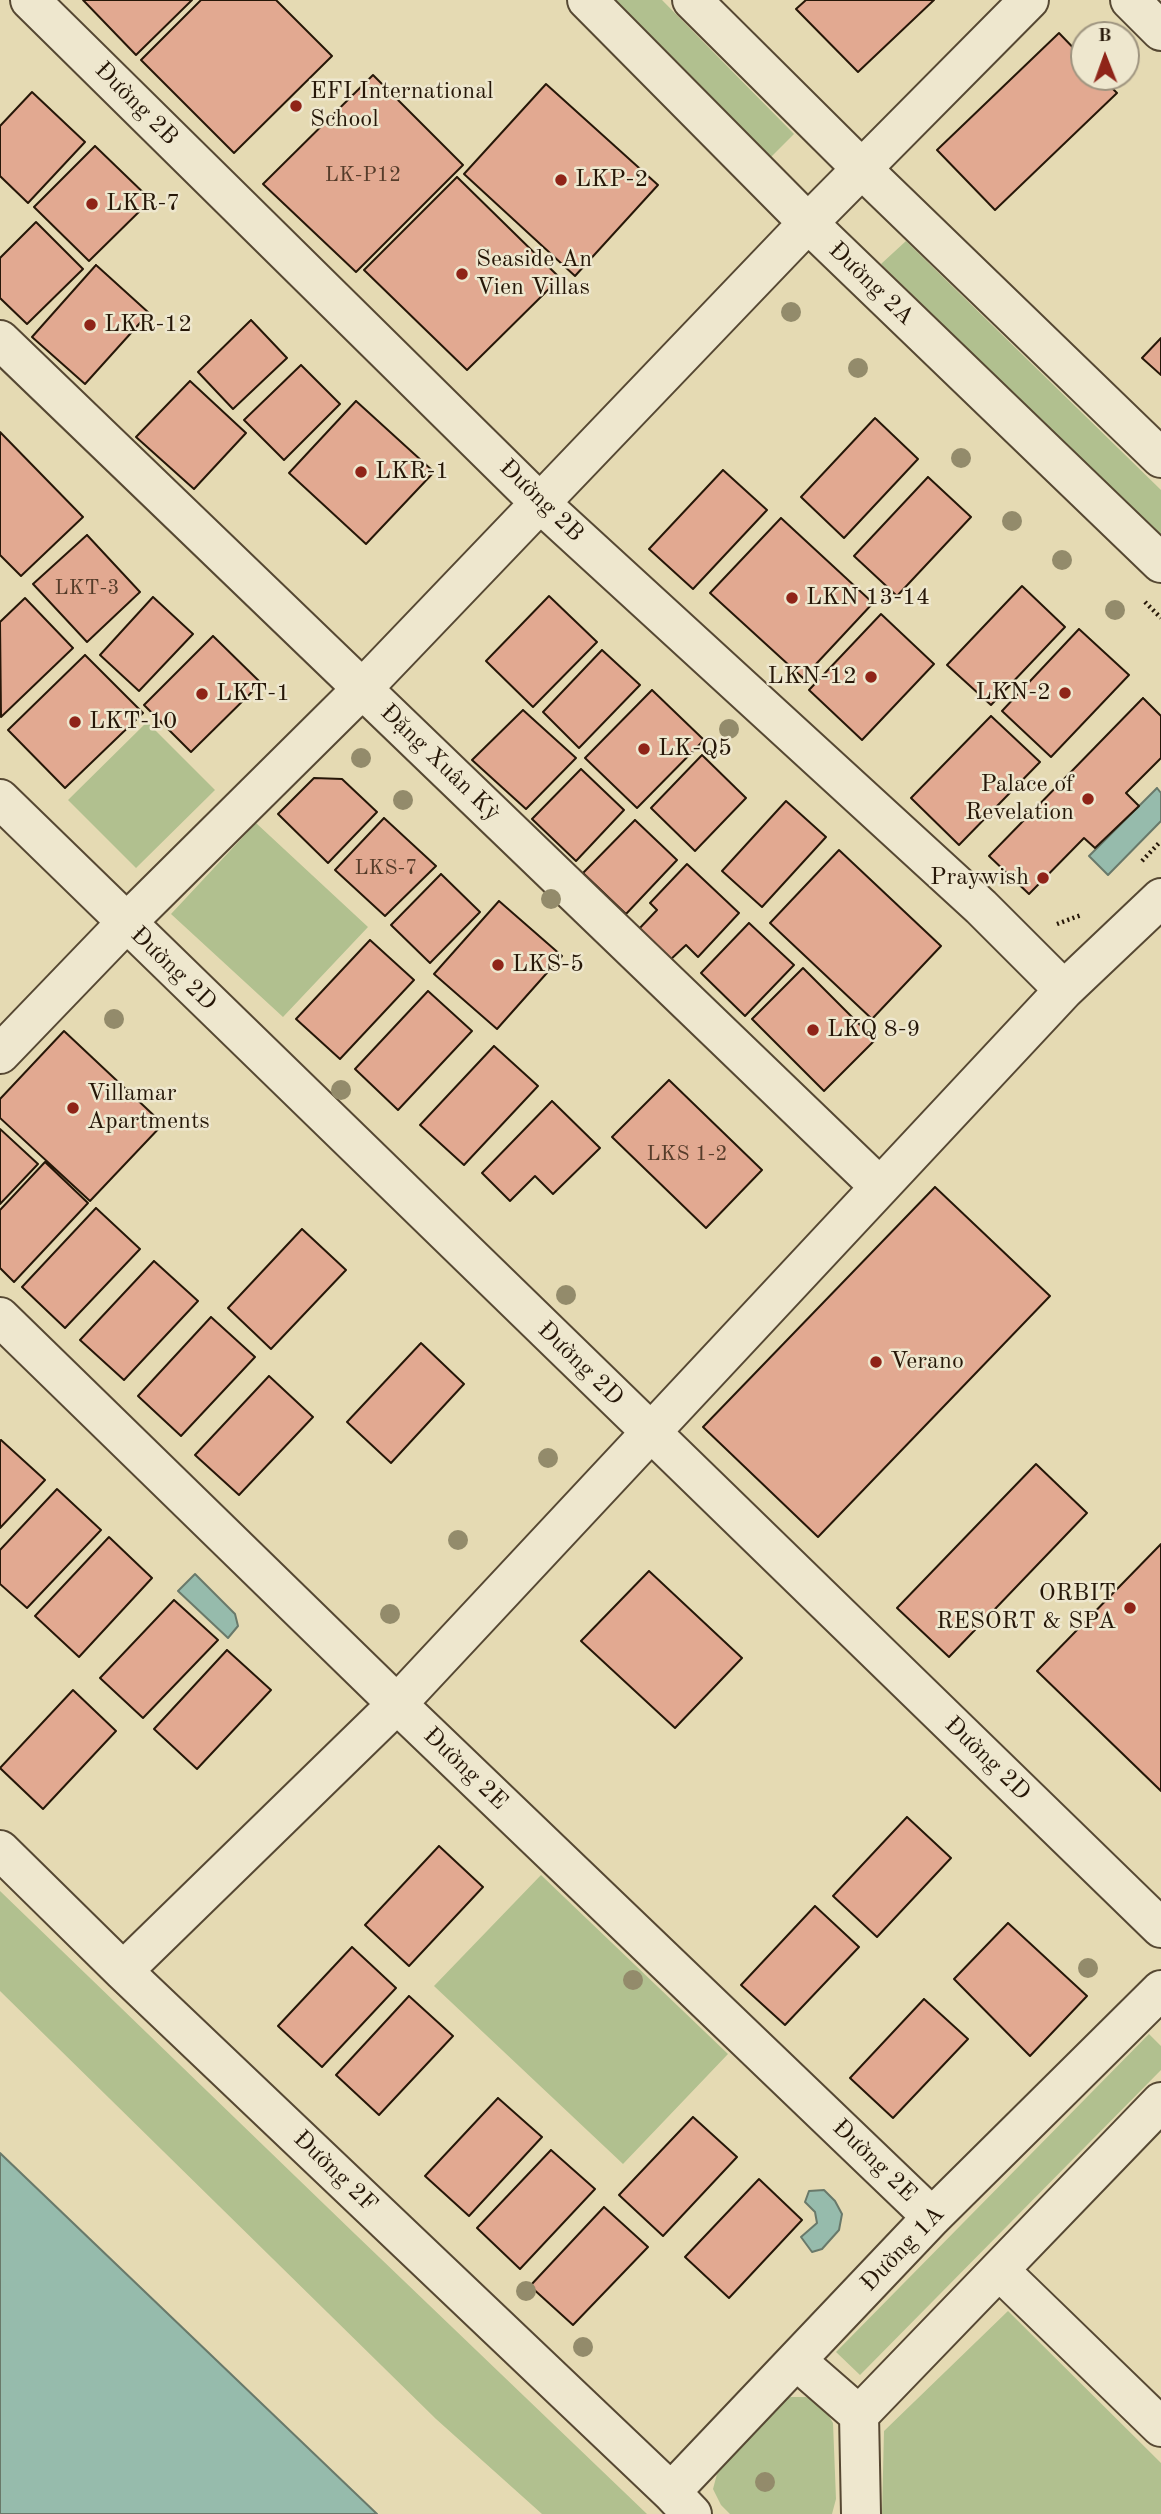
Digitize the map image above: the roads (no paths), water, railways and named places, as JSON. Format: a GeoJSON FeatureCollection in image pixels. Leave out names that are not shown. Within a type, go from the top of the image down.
{"type":"FeatureCollection","features":[{"type":"Feature","properties":{"kind":"street"},"geometry":{"type":"LineString","coordinates":[[0,7],[6,0]]}},
{"type":"Feature","properties":{"kind":"street","name":"Đường 2B"},"geometry":{"type":"LineString","coordinates":[[30,0],[540,503],[970,898],[1064,989]]}},
{"type":"Feature","properties":{"kind":"street","name":"Đường 2A"},"geometry":{"type":"LineString","coordinates":[[587,0],[807,223],[1161,563]]}},
{"type":"Feature","properties":{"kind":"street"},"geometry":{"type":"LineString","coordinates":[[692,0],[861,168],[1161,458]]}},
{"type":"Feature","properties":{"kind":"street"},"geometry":{"type":"LineString","coordinates":[[0,1054],[126,923],[362,689],[807,223],[1029,0]]}},
{"type":"Feature","properties":{"kind":"street"},"geometry":{"type":"LineString","coordinates":[[1130,0],[1161,31]]}},
{"type":"Feature","properties":{"kind":"street","name":"Đặng Xuân Kỳ"},"geometry":{"type":"LineString","coordinates":[[0,340],[880,1187]]}},
{"type":"Feature","properties":{"kind":"street","name":"Đường 2D"},"geometry":{"type":"LineString","coordinates":[[0,799],[1161,1928]]}},
{"type":"Feature","properties":{"kind":"street"},"geometry":{"type":"LineString","coordinates":[[123,1971],[397,1704],[1064,989],[1161,898]]}},
{"type":"Feature","properties":{"kind":"street","name":"Đường 2E"},"geometry":{"type":"LineString","coordinates":[[0,1317],[397,1704],[932,2217]]}},
{"type":"Feature","properties":{"kind":"street","name":"Đường 2F"},"geometry":{"type":"LineString","coordinates":[[0,1850],[123,1971],[682,2503]]}},
{"type":"Feature","properties":{"kind":"street","name":"Đường 1A"},"geometry":{"type":"LineString","coordinates":[[682,2503],[797,2361],[932,2217],[1161,1990]]}},
{"type":"Feature","properties":{"kind":"street"},"geometry":{"type":"LineString","coordinates":[[861,2514],[859,2415],[1161,2102]]}},
{"type":"Feature","properties":{"kind":"street"},"geometry":{"type":"LineString","coordinates":[[1000,2271],[1161,2427]]}},
{"type":"Feature","properties":{"kind":"street"},"geometry":{"type":"LineString","coordinates":[[797,2361],[859,2415]]}},
{"type":"Feature","properties":{"kind":"place","name":"EFI International School"},"geometry":{"type":"Point","coordinates":[296,106]}},
{"type":"Feature","properties":{"kind":"place","name":"LKP-2"},"geometry":{"type":"Point","coordinates":[561,180]}},
{"type":"Feature","properties":{"kind":"place","name":"LKR-7"},"geometry":{"type":"Point","coordinates":[92,204]}},
{"type":"Feature","properties":{"kind":"place","name":"Seaside An Vien Villas"},"geometry":{"type":"Point","coordinates":[462,274]}},
{"type":"Feature","properties":{"kind":"place","name":"LKR-12"},"geometry":{"type":"Point","coordinates":[90,325]}},
{"type":"Feature","properties":{"kind":"place","name":"LKR-1"},"geometry":{"type":"Point","coordinates":[361,472]}},
{"type":"Feature","properties":{"kind":"place","name":"LKN 13-14"},"geometry":{"type":"Point","coordinates":[792,598]}},
{"type":"Feature","properties":{"kind":"place","name":"LKN-12"},"geometry":{"type":"Point","coordinates":[871,677]}},
{"type":"Feature","properties":{"kind":"place","name":"LKN-2"},"geometry":{"type":"Point","coordinates":[1065,693]}},
{"type":"Feature","properties":{"kind":"place","name":"LKT-1"},"geometry":{"type":"Point","coordinates":[202,694]}},
{"type":"Feature","properties":{"kind":"place","name":"LKT-10"},"geometry":{"type":"Point","coordinates":[75,722]}},
{"type":"Feature","properties":{"kind":"place","name":"LK-Q5"},"geometry":{"type":"Point","coordinates":[644,749]}},
{"type":"Feature","properties":{"kind":"place","name":"Palace of Revelation"},"geometry":{"type":"Point","coordinates":[1088,799]}},
{"type":"Feature","properties":{"kind":"place","name":"Praywish"},"geometry":{"type":"Point","coordinates":[1043,878]}},
{"type":"Feature","properties":{"kind":"place","name":"LKS-5"},"geometry":{"type":"Point","coordinates":[498,965]}},
{"type":"Feature","properties":{"kind":"place","name":"LKQ 8-9"},"geometry":{"type":"Point","coordinates":[813,1030]}},
{"type":"Feature","properties":{"kind":"place","name":"Villamar Apartments"},"geometry":{"type":"Point","coordinates":[73,1108]}},
{"type":"Feature","properties":{"kind":"place","name":"Verano"},"geometry":{"type":"Point","coordinates":[876,1362]}},
{"type":"Feature","properties":{"kind":"place","name":"ORBIT RESORT & SPA"},"geometry":{"type":"Point","coordinates":[1130,1608]}}]}
